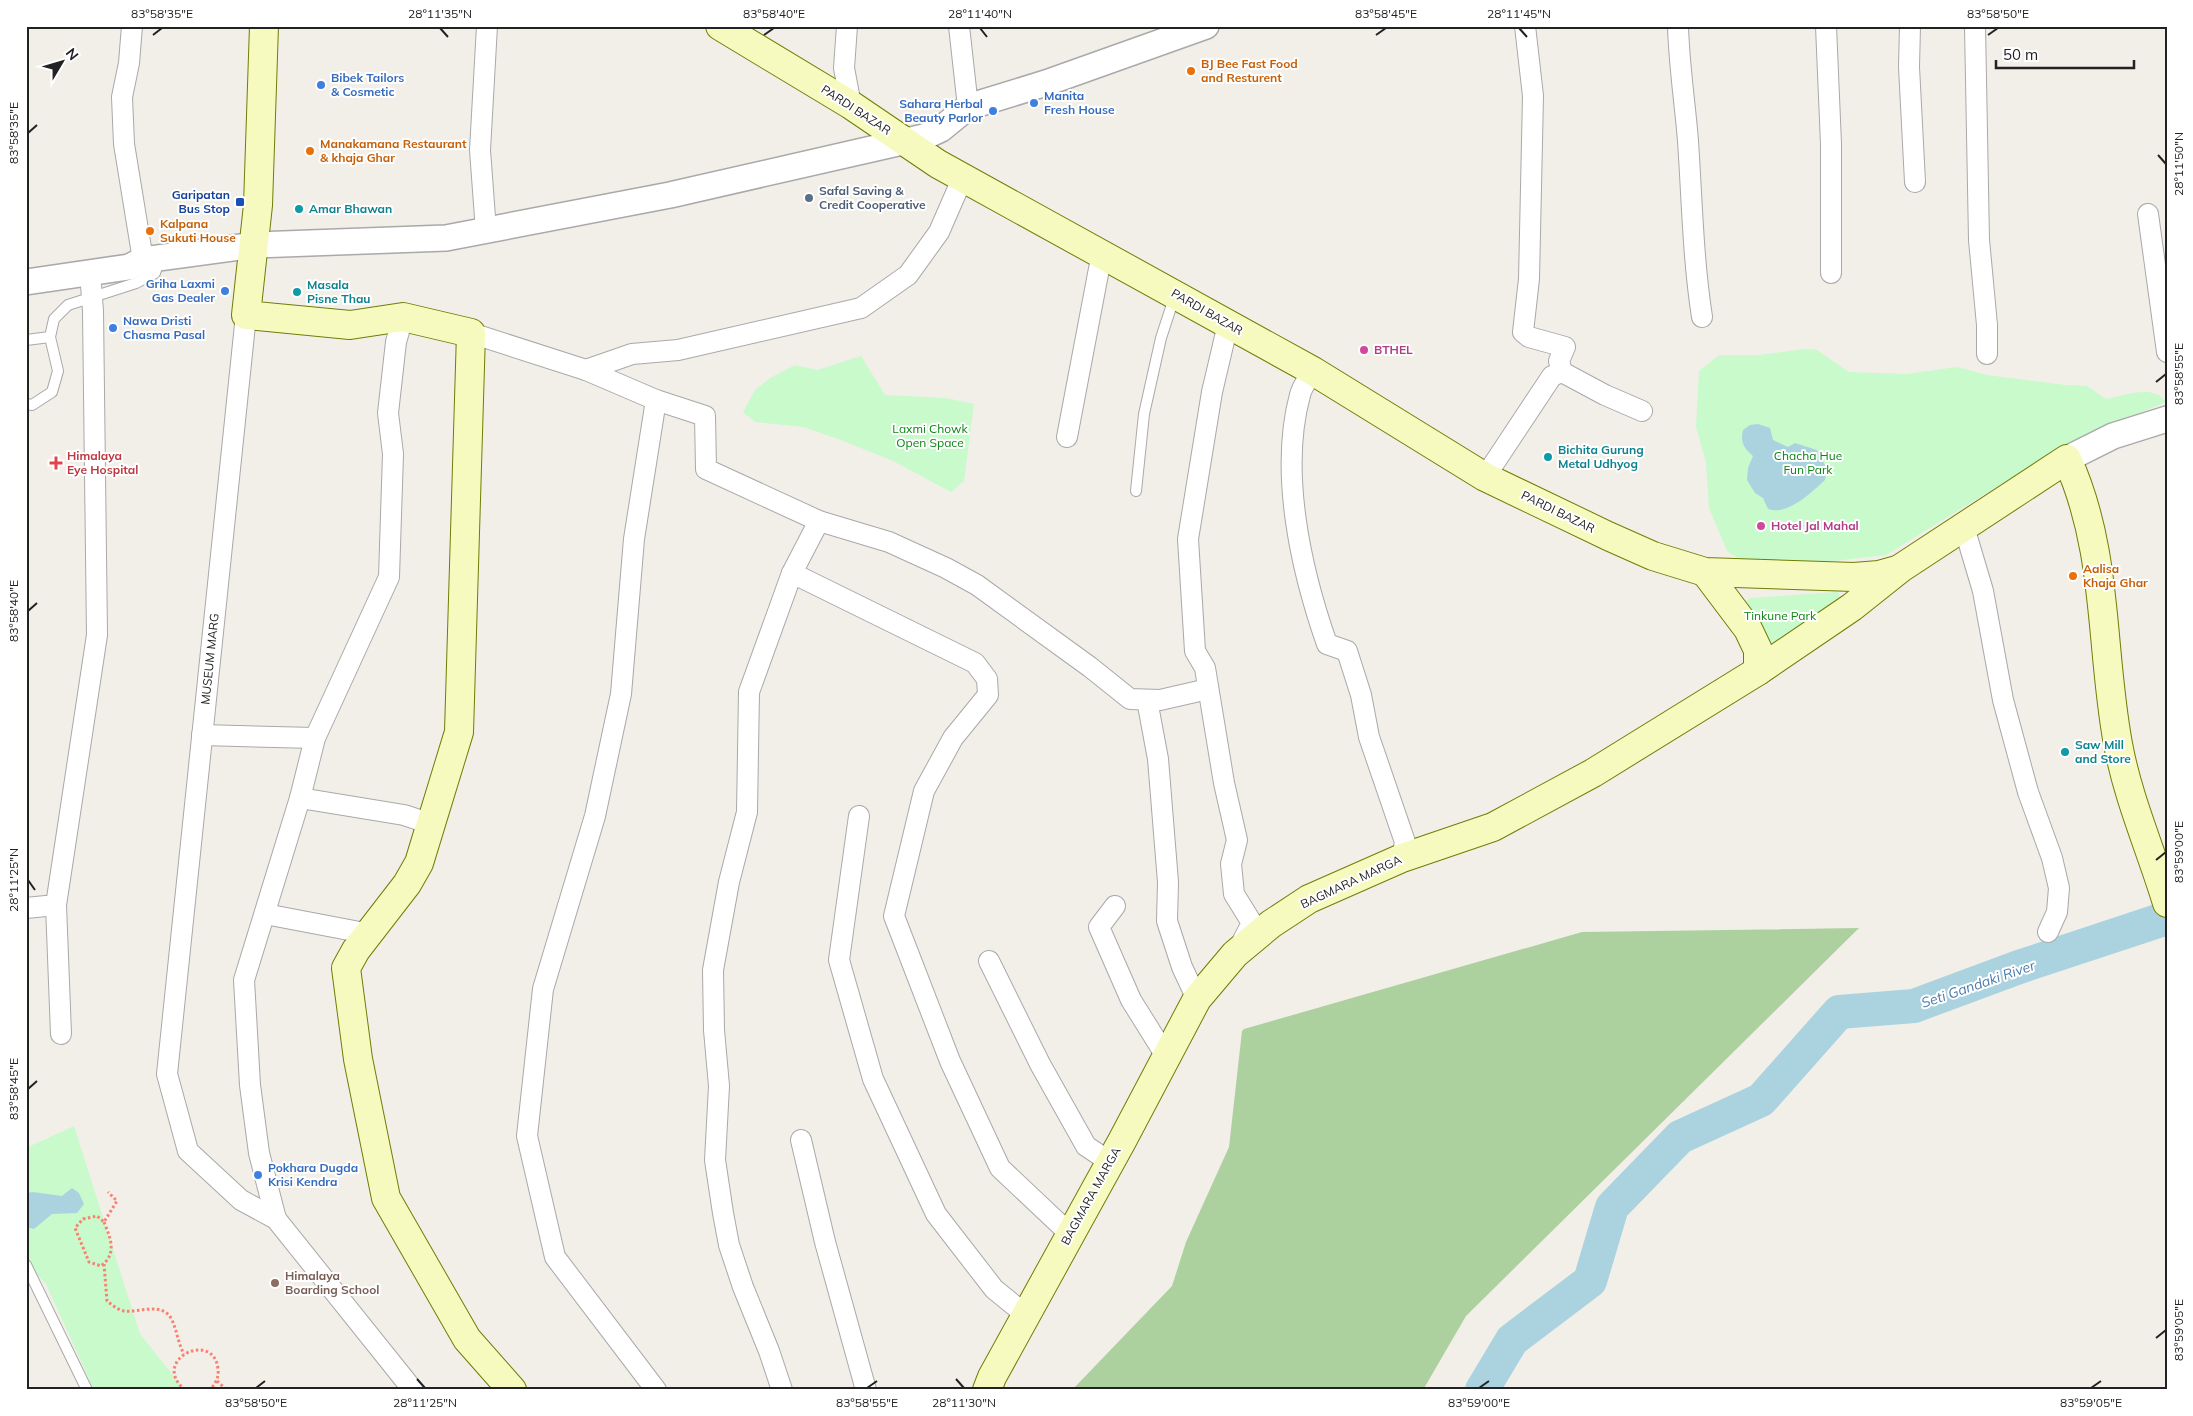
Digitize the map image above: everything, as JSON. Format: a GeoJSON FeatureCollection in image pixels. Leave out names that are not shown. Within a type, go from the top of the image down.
{"type":"FeatureCollection","features":[{"type":"Feature","properties":{"kind":"main road"},"geometry":{"type":"LineString","coordinates":[[264,26],[256,245],[246,315],[350,325],[402,316],[471,333],[459,732],[418,863],[407,884],[356,950],[346,968],[358,1059],[386,1198],[467,1339],[512,1390]]}},
{"type":"Feature","properties":{"kind":"main road","name":"PARDI BAZAR"},"geometry":{"type":"LineString","coordinates":[[720,26],[851,105],[938,164],[1313,371],[1485,477],[1653,556],[1706,572],[1854,577],[1879,575],[1901,568]]}},
{"type":"Feature","properties":{"kind":"main road"},"geometry":{"type":"LineString","coordinates":[[1901,568],[2067,459],[2086,507],[2097,555],[2118,743],[2126,785],[2167,903]]}},
{"type":"Feature","properties":{"kind":"main road","name":"BAGMARA MARGA"},"geometry":{"type":"LineString","coordinates":[[987,1390],[1197,999],[1235,954],[1271,924],[1309,899],[1402,858],[1493,827],[1593,773],[1758,671],[1852,607],[1901,568]]}},
{"type":"Feature","properties":{"kind":"main road"},"geometry":{"type":"LineString","coordinates":[[1706,572],[1748,629],[1758,650],[1758,671]]}},
{"type":"Feature","properties":{"kind":"street"},"geometry":{"type":"LineString","coordinates":[[132,26],[122,106],[124,144],[152,259]]}},
{"type":"Feature","properties":{"kind":"street"},"geometry":{"type":"LineString","coordinates":[[486,231],[480,150],[487,26]]}},
{"type":"Feature","properties":{"kind":"street"},"geometry":{"type":"LineString","coordinates":[[847,26],[844,68],[851,105]]}},
{"type":"Feature","properties":{"kind":"street"},"geometry":{"type":"LineString","coordinates":[[959,26],[968,106]]}},
{"type":"Feature","properties":{"kind":"street"},"geometry":{"type":"LineString","coordinates":[[26,282],[91,284],[152,259],[256,245],[446,238],[670,195],[924,137],[941,130],[968,106],[1046,83],[1206,26]]}},
{"type":"Feature","properties":{"kind":"street"},"geometry":{"type":"LineString","coordinates":[[1524,26],[1533,96],[1529,280],[1523,332],[1529,337],[1564,347],[1559,361],[1562,372],[1605,395],[1642,411]]}},
{"type":"Feature","properties":{"kind":"street"},"geometry":{"type":"LineString","coordinates":[[1678,26],[1698,290],[1702,317]]}},
{"type":"Feature","properties":{"kind":"street"},"geometry":{"type":"LineString","coordinates":[[1826,26],[1831,144],[1831,273]]}},
{"type":"Feature","properties":{"kind":"street"},"geometry":{"type":"LineString","coordinates":[[1910,26],[1909,67],[1914,182]]}},
{"type":"Feature","properties":{"kind":"street"},"geometry":{"type":"LineString","coordinates":[[1974,26],[1979,240],[1987,325],[1987,354]]}},
{"type":"Feature","properties":{"kind":"street"},"geometry":{"type":"LineString","coordinates":[[586,370],[632,354],[678,350],[861,308],[908,275],[939,232],[963,177]]}},
{"type":"Feature","properties":{"kind":"street"},"geometry":{"type":"LineString","coordinates":[[2148,214],[2167,352]]}},
{"type":"Feature","properties":{"kind":"street"},"geometry":{"type":"LineString","coordinates":[[1067,437],[1102,253]]}},
{"type":"Feature","properties":{"kind":"street"},"geometry":{"type":"LineString","coordinates":[[61,1034],[56,905],[97,635],[91,284]]}},
{"type":"Feature","properties":{"kind":"street","name":"MUSEUM MARG"},"geometry":{"type":"LineString","coordinates":[[246,315],[167,1074],[188,1151],[241,1200],[276,1219]]}},
{"type":"Feature","properties":{"kind":"street"},"geometry":{"type":"LineString","coordinates":[[402,316],[396,342],[388,414],[393,454],[389,577],[315,738],[300,798],[244,980],[252,1104],[259,1153],[276,1219],[413,1390]]}},
{"type":"Feature","properties":{"kind":"street"},"geometry":{"type":"LineString","coordinates":[[1228,324],[1212,392],[1188,539],[1195,651],[1205,668],[1224,783],[1238,840],[1231,864],[1234,894],[1252,923],[1235,954]]}},
{"type":"Feature","properties":{"kind":"street"},"geometry":{"type":"LineString","coordinates":[[471,333],[586,370],[656,400],[705,416],[706,469],[819,521],[889,542],[946,568],[977,585],[1090,667],[1130,699],[1160,700],[1208,689]]}},
{"type":"Feature","properties":{"kind":"street"},"geometry":{"type":"LineString","coordinates":[[1313,371],[1300,393],[1294,424],[1292,474],[1296,527],[1313,604],[1327,644],[1347,651],[1350,660],[1361,696],[1369,737],[1405,842],[1402,858]]}},
{"type":"Feature","properties":{"kind":"street"},"geometry":{"type":"LineString","coordinates":[[1485,477],[1552,376],[1562,372]]}},
{"type":"Feature","properties":{"kind":"street"},"geometry":{"type":"LineString","coordinates":[[656,400],[634,539],[621,694],[595,816],[543,989],[527,1136],[555,1257],[656,1390]]}},
{"type":"Feature","properties":{"kind":"street"},"geometry":{"type":"LineString","coordinates":[[2067,459],[2113,436],[2167,419]]}},
{"type":"Feature","properties":{"kind":"street"},"geometry":{"type":"LineString","coordinates":[[782,1390],[731,1253],[723,1213],[715,1160],[719,1086],[714,1030],[713,970],[728,882],[747,812],[750,692],[792,573],[819,521]]}},
{"type":"Feature","properties":{"kind":"street"},"geometry":{"type":"LineString","coordinates":[[1964,527],[1983,591],[2003,700],[2028,792],[2052,858],[2059,888],[2057,912],[2048,932]]}},
{"type":"Feature","properties":{"kind":"street"},"geometry":{"type":"LineString","coordinates":[[792,573],[975,663],[987,679],[988,695],[953,738],[924,791],[894,916],[950,1060],[1000,1168],[1070,1234]]}},
{"type":"Feature","properties":{"kind":"street"},"geometry":{"type":"LineString","coordinates":[[1147,700],[1158,759],[1168,882],[1167,921],[1182,967],[1197,999]]}},
{"type":"Feature","properties":{"kind":"street"},"geometry":{"type":"LineString","coordinates":[[202,736],[315,738]]}},
{"type":"Feature","properties":{"kind":"street"},"geometry":{"type":"LineString","coordinates":[[300,798],[404,816],[431,824]]}},
{"type":"Feature","properties":{"kind":"street"},"geometry":{"type":"LineString","coordinates":[[859,816],[838,960],[873,1079],[936,1214],[994,1289],[1026,1315]]}},
{"type":"Feature","properties":{"kind":"street"},"geometry":{"type":"LineString","coordinates":[[26,908],[56,905]]}},
{"type":"Feature","properties":{"kind":"street"},"geometry":{"type":"LineString","coordinates":[[1115,906],[1100,927],[1131,1000],[1166,1056]]}},
{"type":"Feature","properties":{"kind":"street"},"geometry":{"type":"LineString","coordinates":[[265,914],[370,934]]}},
{"type":"Feature","properties":{"kind":"street"},"geometry":{"type":"LineString","coordinates":[[989,961],[1040,1064],[1086,1146],[1110,1162]]}},
{"type":"Feature","properties":{"kind":"street"},"geometry":{"type":"LineString","coordinates":[[801,1140],[825,1242],[866,1390]]}},
{"type":"Feature","properties":{"kind":"lane"},"geometry":{"type":"LineString","coordinates":[[26,404],[32,406],[52,392],[58,371],[50,337],[54,319],[91,284]]}},
{"type":"Feature","properties":{"kind":"lane"},"geometry":{"type":"LineString","coordinates":[[1136,491],[1144,414],[1161,338],[1175,294]]}},
{"type":"Feature","properties":{"kind":"lane"},"geometry":{"type":"LineString","coordinates":[[26,340],[50,337]]}},
{"type":"Feature","properties":{"kind":"lane"},"geometry":{"type":"LineString","coordinates":[[26,1265],[87,1390]]}},
{"type":"Feature","properties":{"kind":"path"},"geometry":{"type":"LineString","coordinates":[[104,1222],[117,1200],[108,1192]]}},
{"type":"Feature","properties":{"kind":"path"},"geometry":{"type":"LineString","coordinates":[[97,1216],[104,1222],[113,1248],[108,1261],[100,1266],[90,1262],[75,1228],[83,1219],[97,1216]]}},
{"type":"Feature","properties":{"kind":"path"},"geometry":{"type":"LineString","coordinates":[[104,1264],[104,1293],[107,1301],[123,1311],[151,1309],[163,1311],[171,1318],[176,1339],[184,1354]]}},
{"type":"Feature","properties":{"kind":"path"},"geometry":{"type":"LineString","coordinates":[[185,1390],[177,1380],[175,1370],[178,1359],[184,1354],[197,1350],[212,1356],[218,1365],[216,1381],[209,1390]]}},
{"type":"Feature","properties":{"kind":"path"},"geometry":{"type":"LineString","coordinates":[[216,1381],[227,1390]]}},
{"type":"Feature","properties":{"kind":"green space","name":"Chacha Hue Fun Park"},"geometry":{"type":"Polygon","coordinates":[[[1805,349],[1817,350],[1849,372],[1906,374],[1957,367],[1987,375],[2087,386],[2106,399],[2131,393],[2147,392],[2154,393],[2166,402],[2103,428],[2042,459],[1886,555],[1808,564],[1745,563],[1727,551],[1709,508],[1706,462],[1696,427],[1699,371],[1719,355],[1759,355],[1805,349]]]}},
{"type":"Feature","properties":{"kind":"green space","name":"Laxmi Chowk Open Space"},"geometry":{"type":"Polygon","coordinates":[[[861,356],[885,395],[946,398],[974,404],[964,481],[951,492],[893,461],[838,439],[803,427],[755,422],[743,412],[755,390],[770,378],[795,365],[817,370],[861,356]]]}},
{"type":"Feature","properties":{"kind":"green space","name":"Tinkune Park"},"geometry":{"type":"Polygon","coordinates":[[[1838,592],[1840,598],[1833,606],[1776,643],[1767,641],[1741,605],[1750,598],[1838,592]]]}},
{"type":"Feature","properties":{"kind":"green space"},"geometry":{"type":"Polygon","coordinates":[[[1859,928],[1466,1316],[1423,1390],[1072,1390],[1172,1286],[1186,1242],[1229,1147],[1242,1031],[1244,1029],[1582,932],[1859,928]]]}},
{"type":"Feature","properties":{"kind":"green space"},"geometry":{"type":"Polygon","coordinates":[[[74,1126],[140,1334],[185,1390],[94,1390],[46,1284],[26,1263],[26,1148],[74,1126]]]}},
{"type":"Feature","properties":{"kind":"water"},"geometry":{"type":"Polygon","coordinates":[[[1758,424],[1770,428],[1773,440],[1788,447],[1795,443],[1817,450],[1827,469],[1825,480],[1806,497],[1783,509],[1768,509],[1763,498],[1755,493],[1747,480],[1748,468],[1753,456],[1744,444],[1742,438],[1743,430],[1750,425],[1758,424]]]}},
{"type":"Feature","properties":{"kind":"water"},"geometry":{"type":"Polygon","coordinates":[[[72,1188],[79,1193],[84,1204],[77,1213],[52,1214],[34,1229],[26,1227],[26,1193],[33,1192],[62,1196],[72,1188]]]}},
{"type":"Feature","properties":{"kind":"waterway","name":"Seti Gandaki River"},"geometry":{"type":"LineString","coordinates":[[1482,1390],[1512,1340],[1590,1281],[1612,1207],[1680,1137],[1761,1100],[1839,1012],[1914,1006],[2019,967],[2167,918]]}},
{"type":"Feature","properties":{"kind":"place","name":"BJ Bee Fast Food and Resturent"},"geometry":{"type":"Point","coordinates":[1191,71]}},
{"type":"Feature","properties":{"kind":"place","name":"Bibek Tailors & Cosmetic"},"geometry":{"type":"Point","coordinates":[321,85]}},
{"type":"Feature","properties":{"kind":"place","name":"Manita Fresh House"},"geometry":{"type":"Point","coordinates":[1034,103]}},
{"type":"Feature","properties":{"kind":"place","name":"Sahara Herbal Beauty Parlor"},"geometry":{"type":"Point","coordinates":[993,111]}},
{"type":"Feature","properties":{"kind":"place","name":"Manakamana Restaurant & khaja Ghar"},"geometry":{"type":"Point","coordinates":[310,151]}},
{"type":"Feature","properties":{"kind":"place","name":"Safal Saving & Credit Cooperative"},"geometry":{"type":"Point","coordinates":[809,198]}},
{"type":"Feature","properties":{"kind":"place","name":"Garipatan Bus Stop"},"geometry":{"type":"Point","coordinates":[240,202]}},
{"type":"Feature","properties":{"kind":"place","name":"Amar Bhawan"},"geometry":{"type":"Point","coordinates":[299,209]}},
{"type":"Feature","properties":{"kind":"place","name":"Kalpana Sukuti House"},"geometry":{"type":"Point","coordinates":[150,231]}},
{"type":"Feature","properties":{"kind":"place","name":"Griha Laxmi Gas Dealer"},"geometry":{"type":"Point","coordinates":[225,291]}},
{"type":"Feature","properties":{"kind":"place","name":"Masala Pisne Thau"},"geometry":{"type":"Point","coordinates":[297,292]}},
{"type":"Feature","properties":{"kind":"place","name":"Nawa Dristi Chasma Pasal"},"geometry":{"type":"Point","coordinates":[113,328]}},
{"type":"Feature","properties":{"kind":"place","name":"BTHEL"},"geometry":{"type":"Point","coordinates":[1364,350]}},
{"type":"Feature","properties":{"kind":"place","name":"Bichita Gurung Metal Udhyog"},"geometry":{"type":"Point","coordinates":[1548,457]}},
{"type":"Feature","properties":{"kind":"place","name":"Himalaya Eye Hospital"},"geometry":{"type":"Point","coordinates":[56,463]}},
{"type":"Feature","properties":{"kind":"place","name":"Hotel Jal Mahal"},"geometry":{"type":"Point","coordinates":[1761,526]}},
{"type":"Feature","properties":{"kind":"place","name":"Aalisa Khaja Ghar"},"geometry":{"type":"Point","coordinates":[2073,576]}},
{"type":"Feature","properties":{"kind":"place","name":"Saw Mill and Store"},"geometry":{"type":"Point","coordinates":[2065,752]}},
{"type":"Feature","properties":{"kind":"place","name":"Pokhara Dugda Krisi Kendra"},"geometry":{"type":"Point","coordinates":[258,1175]}},
{"type":"Feature","properties":{"kind":"place","name":"Himalaya Boarding School"},"geometry":{"type":"Point","coordinates":[275,1283]}}]}
